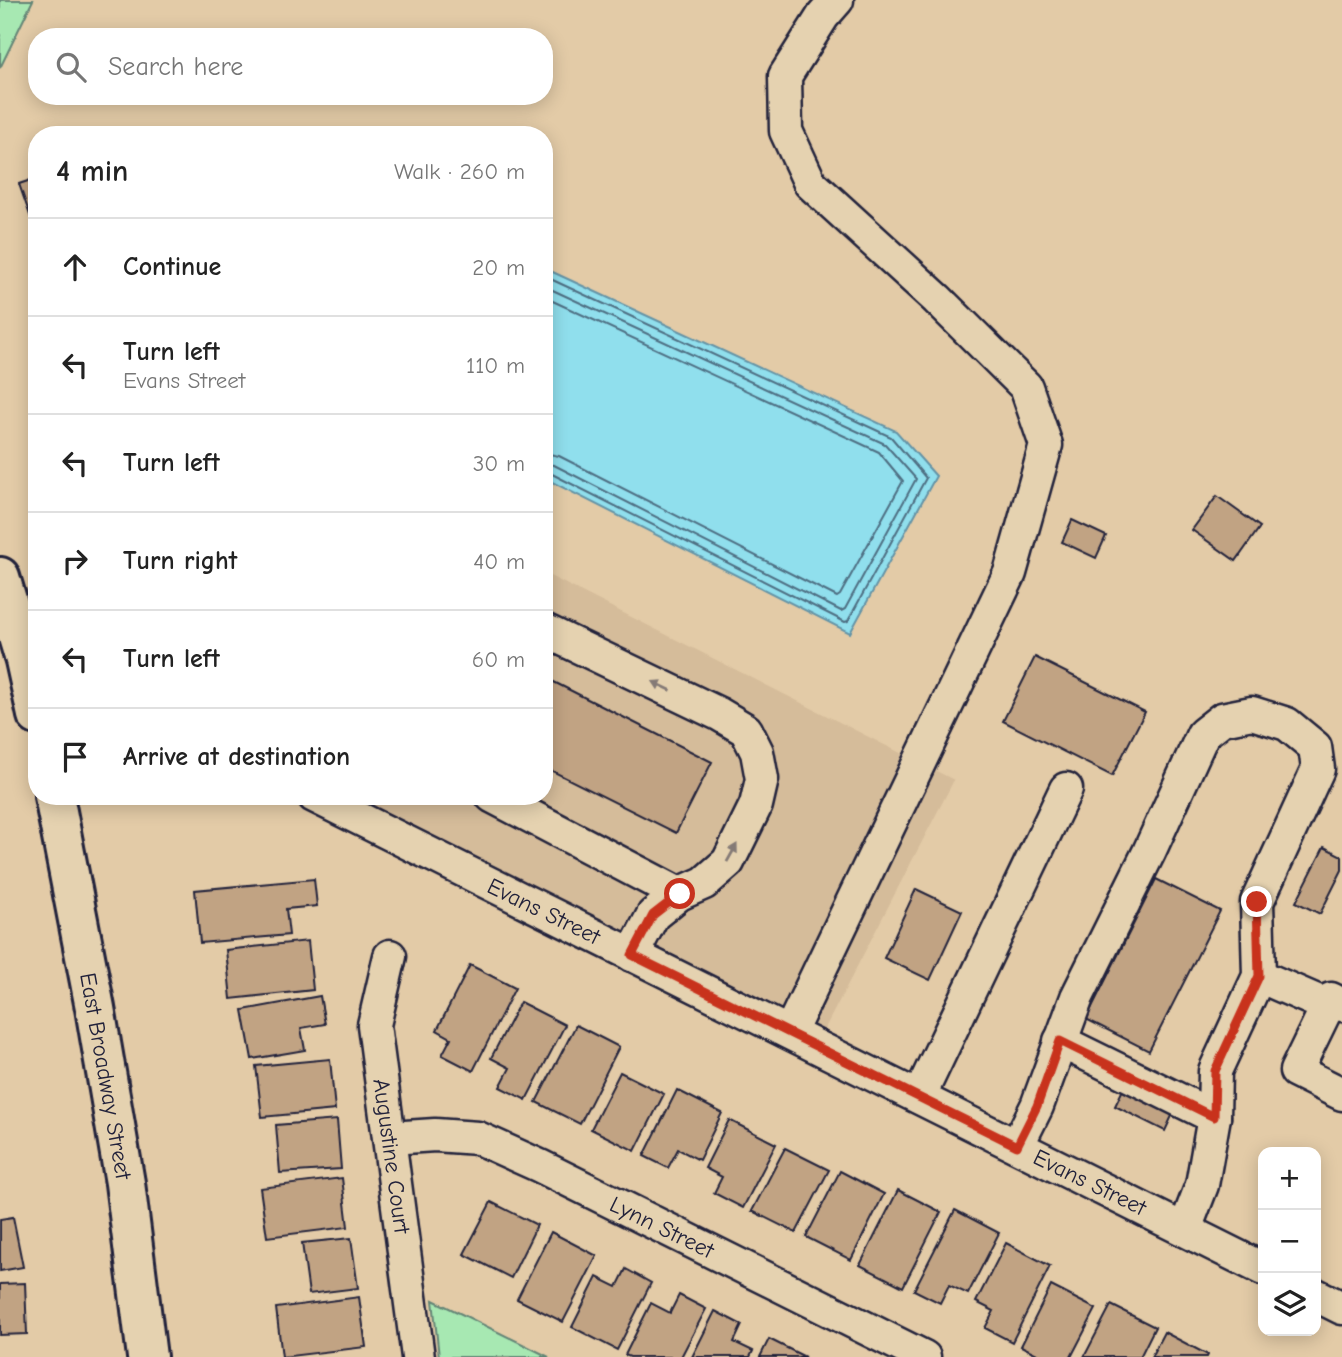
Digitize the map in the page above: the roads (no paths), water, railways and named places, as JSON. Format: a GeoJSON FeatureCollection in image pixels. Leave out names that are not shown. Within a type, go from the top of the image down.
{"type":"FeatureCollection","features":[{"type":"Feature","properties":{"kind":"main road"},"geometry":{"type":"LineString","coordinates":[[0,577],[28,685]]}},
{"type":"Feature","properties":{"kind":"main road","name":"East Broadway Street"},"geometry":{"type":"LineString","coordinates":[[56,805],[116,1129],[147,1357]]}},
{"type":"Feature","properties":{"kind":"street"},"geometry":{"type":"LineString","coordinates":[[790,1032],[1010,573],[1046,445],[1027,387],[937,299],[810,183],[786,131],[785,76],[823,16],[837,0]]}},
{"type":"Feature","properties":{"kind":"street"},"geometry":{"type":"LineString","coordinates":[[553,634],[719,714],[746,730],[757,752],[762,779],[756,805],[728,862],[704,883],[680,894],[653,915],[632,955]]}},
{"type":"Feature","properties":{"kind":"street"},"geometry":{"type":"LineString","coordinates":[[1017,1146],[1037,1106],[1077,997],[1149,852],[1203,734],[1222,719],[1252,713],[1287,724],[1315,747],[1318,769],[1257,902],[1259,976],[1215,1071],[1214,1117],[1202,1185],[1185,1229]]}},
{"type":"Feature","properties":{"kind":"street"},"geometry":{"type":"LineString","coordinates":[[919,1097],[1066,789]]}},
{"type":"Feature","properties":{"kind":"street","name":"Evans Street"},"geometry":{"type":"LineString","coordinates":[[335,805],[1258,1266]]}},
{"type":"Feature","properties":{"kind":"street"},"geometry":{"type":"LineString","coordinates":[[509,805],[680,894]]}},
{"type":"Feature","properties":{"kind":"street","name":"Augustine Court"},"geometry":{"type":"LineString","coordinates":[[390,956],[374,1024],[418,1357]]}},
{"type":"Feature","properties":{"kind":"street"},"geometry":{"type":"LineString","coordinates":[[1259,976],[1335,1005],[1296,1070],[1342,1094]]}},
{"type":"Feature","properties":{"kind":"street"},"geometry":{"type":"LineString","coordinates":[[1060,1041],[1214,1117]]}},
{"type":"Feature","properties":{"kind":"street","name":"Lynn Street"},"geometry":{"type":"LineString","coordinates":[[390,1138],[435,1135],[478,1139],[540,1166],[924,1357]]}},
{"type":"Feature","properties":{"kind":"street"},"geometry":{"type":"LineString","coordinates":[[1321,1298],[1342,1308]]}},
{"type":"Feature","properties":{"kind":"water"},"geometry":{"type":"Polygon","coordinates":[[[553,272],[896,431],[936,476],[850,633],[553,483],[553,272]]]}}]}
